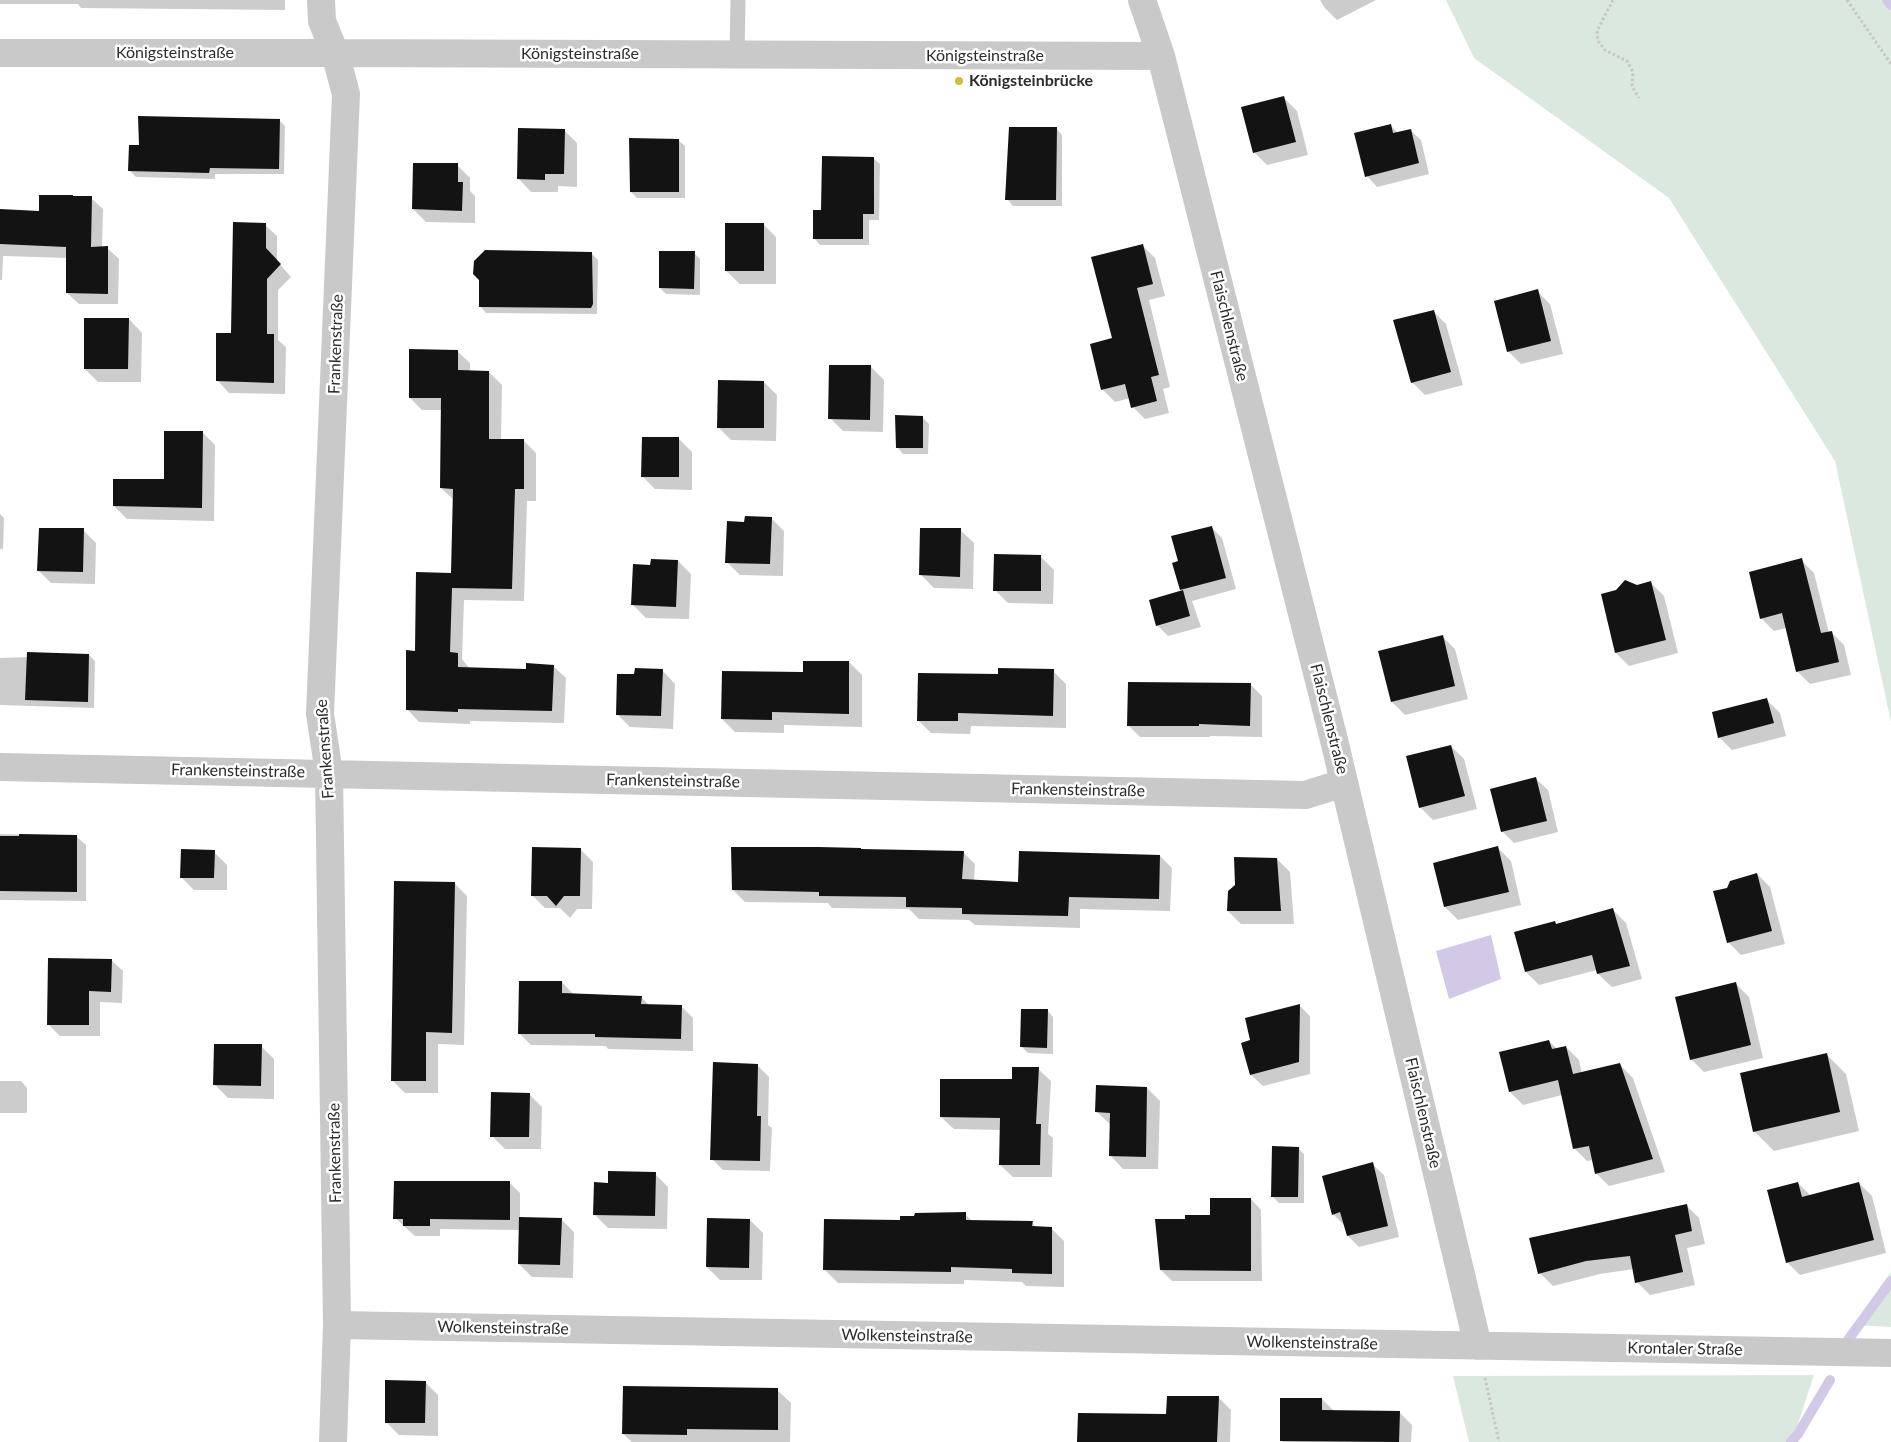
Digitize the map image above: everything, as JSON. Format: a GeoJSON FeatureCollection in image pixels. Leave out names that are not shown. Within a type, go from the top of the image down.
{"type":"FeatureCollection","features":[{"type":"Feature","properties":{"kind":"street","name":"Frankenstraße"},"geometry":{"type":"LineString","coordinates":[[321,0],[322,21],[335,53],[346,94],[320,714],[329,773],[337,1325],[333,1442]]}},
{"type":"Feature","properties":{"kind":"street","name":"Flaischlenstraße"},"geometry":{"type":"LineString","coordinates":[[1142,0],[1161,56],[1344,783],[1478,1346]]}},
{"type":"Feature","properties":{"kind":"street","name":"Königsteinstraße"},"geometry":{"type":"LineString","coordinates":[[0,53],[1161,56]]}},
{"type":"Feature","properties":{"kind":"street","name":"Frankensteinstraße"},"geometry":{"type":"LineString","coordinates":[[0,767],[1305,795],[1344,783]]}},
{"type":"Feature","properties":{"kind":"street","name":"Wolkensteinstraße"},"geometry":{"type":"LineString","coordinates":[[337,1325],[1478,1346]]}},
{"type":"Feature","properties":{"kind":"street","name":"Krontaler Straße"},"geometry":{"type":"LineString","coordinates":[[1478,1346],[1891,1353]]}},
{"type":"Feature","properties":{"kind":"lane"},"geometry":{"type":"LineString","coordinates":[[737,55],[738,0]]}},
{"type":"Feature","properties":{"kind":"path"},"geometry":{"type":"LineString","coordinates":[[1613,0],[1596,31],[1598,41],[1605,50],[1615,53],[1627,61],[1633,72],[1632,86],[1639,98]]}},
{"type":"Feature","properties":{"kind":"path"},"geometry":{"type":"LineString","coordinates":[[1846,0],[1891,64]]}},
{"type":"Feature","properties":{"kind":"path"},"geometry":{"type":"LineString","coordinates":[[1478,1346],[1500,1442]]}},
{"type":"Feature","properties":{"kind":"shaded area"},"geometry":{"type":"Polygon","coordinates":[[[1446,0],[1891,0],[1891,722],[1835,461],[1669,198],[1474,58],[1446,0]]]}},
{"type":"Feature","properties":{"kind":"shaded area"},"geometry":{"type":"Polygon","coordinates":[[[1491,935],[1501,979],[1449,999],[1436,951],[1491,935]]]}},
{"type":"Feature","properties":{"kind":"shaded area"},"geometry":{"type":"Polygon","coordinates":[[[1891,1272],[1891,1327],[1853,1325],[1891,1272]]]}},
{"type":"Feature","properties":{"kind":"shaded area"},"geometry":{"type":"Polygon","coordinates":[[[1814,1375],[1792,1442],[1469,1442],[1453,1376],[1814,1375]]]}},
{"type":"Feature","properties":{"kind":"building"},"geometry":{"type":"Polygon","coordinates":[[[1284,96],[1296,142],[1253,153],[1241,107],[1284,96]]]}},
{"type":"Feature","properties":{"kind":"building"},"geometry":{"type":"Polygon","coordinates":[[[138,116],[280,119],[279,169],[210,168],[209,173],[128,171],[129,145],[139,145],[138,116]]]}},
{"type":"Feature","properties":{"kind":"building"},"geometry":{"type":"Polygon","coordinates":[[[1391,124],[1393,133],[1411,129],[1419,163],[1365,177],[1354,133],[1391,124]]]}},
{"type":"Feature","properties":{"kind":"building"},"geometry":{"type":"Polygon","coordinates":[[[1009,127],[1057,127],[1056,200],[1005,200],[1009,127]]]}},
{"type":"Feature","properties":{"kind":"building"},"geometry":{"type":"Polygon","coordinates":[[[518,128],[565,129],[564,174],[545,174],[545,180],[517,179],[518,128]]]}},
{"type":"Feature","properties":{"kind":"building"},"geometry":{"type":"Polygon","coordinates":[[[629,138],[679,139],[679,192],[630,192],[629,138]]]}},
{"type":"Feature","properties":{"kind":"building"},"geometry":{"type":"Polygon","coordinates":[[[822,156],[874,157],[874,214],[863,214],[863,239],[813,239],[813,210],[821,210],[822,156]]]}},
{"type":"Feature","properties":{"kind":"building"},"geometry":{"type":"Polygon","coordinates":[[[413,163],[458,163],[458,182],[463,182],[462,211],[412,209],[413,163]]]}},
{"type":"Feature","properties":{"kind":"building"},"geometry":{"type":"Polygon","coordinates":[[[39,195],[92,196],[91,247],[108,246],[108,294],[66,293],[66,247],[0,244],[0,209],[39,211],[39,195]]]}},
{"type":"Feature","properties":{"kind":"building"},"geometry":{"type":"Polygon","coordinates":[[[233,222],[266,223],[266,248],[281,264],[267,279],[267,334],[274,334],[274,383],[216,381],[216,333],[231,333],[233,222]]]}},
{"type":"Feature","properties":{"kind":"building"},"geometry":{"type":"Polygon","coordinates":[[[725,223],[764,223],[764,271],[725,271],[725,223]]]}},
{"type":"Feature","properties":{"kind":"building"},"geometry":{"type":"Polygon","coordinates":[[[1143,244],[1153,284],[1137,288],[1159,375],[1151,377],[1157,401],[1131,408],[1125,384],[1101,390],[1090,344],[1112,338],[1091,257],[1143,244]]]}},
{"type":"Feature","properties":{"kind":"building"},"geometry":{"type":"Polygon","coordinates":[[[485,250],[592,252],[593,304],[591,308],[479,307],[479,280],[473,274],[474,261],[485,250]]]}},
{"type":"Feature","properties":{"kind":"building"},"geometry":{"type":"Polygon","coordinates":[[[659,251],[695,251],[694,289],[659,288],[659,251]]]}},
{"type":"Feature","properties":{"kind":"building"},"geometry":{"type":"Polygon","coordinates":[[[1538,289],[1551,341],[1507,352],[1494,301],[1538,289]]]}},
{"type":"Feature","properties":{"kind":"building"},"geometry":{"type":"Polygon","coordinates":[[[1434,310],[1451,372],[1411,383],[1393,320],[1434,310]]]}},
{"type":"Feature","properties":{"kind":"building"},"geometry":{"type":"Polygon","coordinates":[[[84,318],[129,318],[128,369],[84,369],[84,318]]]}},
{"type":"Feature","properties":{"kind":"building"},"geometry":{"type":"Polygon","coordinates":[[[409,349],[458,350],[458,370],[489,371],[489,439],[524,439],[524,489],[515,489],[512,589],[452,588],[450,652],[458,653],[458,667],[526,669],[526,663],[554,665],[552,711],[458,709],[458,712],[406,710],[406,650],[415,651],[416,572],[451,573],[453,489],[440,488],[441,398],[409,398],[409,349]]]}},
{"type":"Feature","properties":{"kind":"building"},"geometry":{"type":"Polygon","coordinates":[[[829,365],[871,365],[870,420],[828,419],[829,365]]]}},
{"type":"Feature","properties":{"kind":"building"},"geometry":{"type":"Polygon","coordinates":[[[718,380],[764,381],[764,428],[717,428],[718,380]]]}},
{"type":"Feature","properties":{"kind":"building"},"geometry":{"type":"Polygon","coordinates":[[[895,415],[923,416],[923,448],[896,448],[895,415]]]}},
{"type":"Feature","properties":{"kind":"building"},"geometry":{"type":"Polygon","coordinates":[[[164,431],[203,431],[202,508],[113,506],[113,479],[164,479],[164,431]]]}},
{"type":"Feature","properties":{"kind":"building"},"geometry":{"type":"Polygon","coordinates":[[[642,437],[679,437],[679,477],[641,477],[642,437]]]}},
{"type":"Feature","properties":{"kind":"building"},"geometry":{"type":"Polygon","coordinates":[[[745,516],[772,517],[770,564],[725,563],[727,521],[744,522],[745,516]]]}},
{"type":"Feature","properties":{"kind":"building"},"geometry":{"type":"Polygon","coordinates":[[[1212,526],[1226,578],[1180,590],[1172,563],[1178,561],[1171,536],[1212,526]]]}},
{"type":"Feature","properties":{"kind":"building"},"geometry":{"type":"Polygon","coordinates":[[[39,528],[84,528],[83,572],[37,571],[39,528]]]}},
{"type":"Feature","properties":{"kind":"building"},"geometry":{"type":"Polygon","coordinates":[[[920,528],[961,528],[960,577],[919,575],[920,528]]]}},
{"type":"Feature","properties":{"kind":"building"},"geometry":{"type":"Polygon","coordinates":[[[994,554],[1041,555],[1041,591],[993,591],[994,554]]]}},
{"type":"Feature","properties":{"kind":"building"},"geometry":{"type":"Polygon","coordinates":[[[1802,558],[1821,633],[1832,631],[1839,662],[1796,672],[1782,613],[1760,619],[1749,572],[1802,558]]]}},
{"type":"Feature","properties":{"kind":"building"},"geometry":{"type":"Polygon","coordinates":[[[651,559],[678,560],[676,607],[631,605],[633,564],[650,565],[651,559]]]}},
{"type":"Feature","properties":{"kind":"building"},"geometry":{"type":"Polygon","coordinates":[[[1625,580],[1637,585],[1651,581],[1666,640],[1615,653],[1601,594],[1616,590],[1625,580]]]}},
{"type":"Feature","properties":{"kind":"building"},"geometry":{"type":"Polygon","coordinates":[[[1183,590],[1190,616],[1156,626],[1149,600],[1183,590]]]}},
{"type":"Feature","properties":{"kind":"building"},"geometry":{"type":"Polygon","coordinates":[[[1443,635],[1455,686],[1391,702],[1378,651],[1443,635]]]}},
{"type":"Feature","properties":{"kind":"building"},"geometry":{"type":"Polygon","coordinates":[[[27,652],[89,654],[88,702],[25,700],[27,652]]]}},
{"type":"Feature","properties":{"kind":"building"},"geometry":{"type":"Polygon","coordinates":[[[803,661],[849,661],[849,714],[772,712],[772,720],[721,719],[722,671],[803,672],[803,661]]]}},
{"type":"Feature","properties":{"kind":"building"},"geometry":{"type":"Polygon","coordinates":[[[635,668],[663,669],[661,716],[616,715],[617,674],[634,674],[635,668]]]}},
{"type":"Feature","properties":{"kind":"building"},"geometry":{"type":"Polygon","coordinates":[[[998,668],[1054,669],[1053,716],[958,713],[958,721],[917,721],[918,673],[998,674],[998,668]]]}},
{"type":"Feature","properties":{"kind":"building"},"geometry":{"type":"Polygon","coordinates":[[[1128,682],[1251,683],[1250,726],[1199,724],[1199,726],[1127,726],[1128,682]]]}},
{"type":"Feature","properties":{"kind":"building"},"geometry":{"type":"Polygon","coordinates":[[[1767,698],[1774,723],[1718,738],[1712,712],[1767,698]]]}},
{"type":"Feature","properties":{"kind":"building"},"geometry":{"type":"Polygon","coordinates":[[[1451,745],[1465,796],[1419,808],[1406,756],[1451,745]]]}},
{"type":"Feature","properties":{"kind":"building"},"geometry":{"type":"Polygon","coordinates":[[[1536,777],[1547,821],[1501,832],[1490,789],[1536,777]]]}},
{"type":"Feature","properties":{"kind":"building"},"geometry":{"type":"Polygon","coordinates":[[[19,834],[77,835],[77,892],[0,891],[0,836],[19,836],[19,834]]]}},
{"type":"Feature","properties":{"kind":"building"},"geometry":{"type":"Polygon","coordinates":[[[1498,846],[1509,892],[1444,907],[1433,863],[1498,846]]]}},
{"type":"Feature","properties":{"kind":"building"},"geometry":{"type":"Polygon","coordinates":[[[532,847],[581,848],[580,896],[564,896],[556,906],[547,896],[531,896],[532,847]]]}},
{"type":"Feature","properties":{"kind":"building"},"geometry":{"type":"Polygon","coordinates":[[[731,847],[819,847],[964,851],[962,879],[1018,882],[1019,851],[1160,855],[1159,899],[1069,897],[1068,916],[962,914],[962,908],[906,907],[906,897],[819,896],[819,892],[732,890],[731,847]]]}},
{"type":"Feature","properties":{"kind":"building"},"geometry":{"type":"Polygon","coordinates":[[[181,849],[215,850],[214,878],[180,878],[181,849]]]}},
{"type":"Feature","properties":{"kind":"building"},"geometry":{"type":"Polygon","coordinates":[[[1234,857],[1277,858],[1281,911],[1227,911],[1228,891],[1235,885],[1234,857]]]}},
{"type":"Feature","properties":{"kind":"building"},"geometry":{"type":"Polygon","coordinates":[[[1757,873],[1772,931],[1727,943],[1713,891],[1727,888],[1730,881],[1757,873]]]}},
{"type":"Feature","properties":{"kind":"building"},"geometry":{"type":"Polygon","coordinates":[[[394,881],[455,882],[452,1033],[426,1032],[426,1081],[391,1081],[394,881]]]}},
{"type":"Feature","properties":{"kind":"building"},"geometry":{"type":"Polygon","coordinates":[[[1613,908],[1630,966],[1597,974],[1592,955],[1525,972],[1514,932],[1555,921],[1556,924],[1613,908]]]}},
{"type":"Feature","properties":{"kind":"building"},"geometry":{"type":"Polygon","coordinates":[[[48,958],[112,959],[111,992],[89,991],[89,1025],[47,1025],[48,958]]]}},
{"type":"Feature","properties":{"kind":"building"},"geometry":{"type":"Polygon","coordinates":[[[519,981],[562,981],[562,993],[642,996],[641,1004],[682,1005],[681,1039],[595,1037],[595,1034],[518,1034],[519,981]]]}},
{"type":"Feature","properties":{"kind":"building"},"geometry":{"type":"Polygon","coordinates":[[[1736,982],[1751,1045],[1690,1060],[1675,997],[1736,982]]]}},
{"type":"Feature","properties":{"kind":"building"},"geometry":{"type":"Polygon","coordinates":[[[1300,1004],[1299,1062],[1250,1075],[1241,1043],[1250,1040],[1245,1018],[1300,1004]]]}},
{"type":"Feature","properties":{"kind":"building"},"geometry":{"type":"Polygon","coordinates":[[[1021,1009],[1048,1009],[1047,1048],[1020,1047],[1021,1009]]]}},
{"type":"Feature","properties":{"kind":"building"},"geometry":{"type":"Polygon","coordinates":[[[1549,1040],[1552,1049],[1566,1046],[1573,1074],[1620,1063],[1653,1159],[1595,1174],[1589,1146],[1573,1149],[1558,1080],[1509,1092],[1499,1052],[1549,1040]]]}},
{"type":"Feature","properties":{"kind":"building"},"geometry":{"type":"Polygon","coordinates":[[[214,1044],[262,1044],[261,1086],[213,1085],[214,1044]]]}},
{"type":"Feature","properties":{"kind":"building"},"geometry":{"type":"Polygon","coordinates":[[[1827,1053],[1840,1112],[1753,1132],[1740,1073],[1827,1053]]]}},
{"type":"Feature","properties":{"kind":"building"},"geometry":{"type":"Polygon","coordinates":[[[713,1062],[758,1064],[757,1116],[761,1116],[760,1161],[710,1160],[713,1062]]]}},
{"type":"Feature","properties":{"kind":"building"},"geometry":{"type":"Polygon","coordinates":[[[1012,1067],[1039,1067],[1036,1124],[1041,1124],[1040,1165],[999,1165],[1000,1118],[940,1117],[940,1079],[1012,1079],[1012,1067]]]}},
{"type":"Feature","properties":{"kind":"building"},"geometry":{"type":"Polygon","coordinates":[[[1096,1085],[1147,1087],[1146,1157],[1109,1156],[1110,1113],[1095,1112],[1096,1085]]]}},
{"type":"Feature","properties":{"kind":"building"},"geometry":{"type":"Polygon","coordinates":[[[491,1092],[530,1093],[529,1137],[490,1137],[491,1092]]]}},
{"type":"Feature","properties":{"kind":"building"},"geometry":{"type":"Polygon","coordinates":[[[1272,1146],[1299,1147],[1298,1197],[1271,1197],[1272,1146]]]}},
{"type":"Feature","properties":{"kind":"building"},"geometry":{"type":"Polygon","coordinates":[[[1373,1162],[1388,1226],[1347,1236],[1340,1212],[1332,1215],[1322,1176],[1373,1162]]]}},
{"type":"Feature","properties":{"kind":"building"},"geometry":{"type":"Polygon","coordinates":[[[608,1171],[656,1172],[655,1216],[593,1215],[594,1182],[608,1183],[608,1171]]]}},
{"type":"Feature","properties":{"kind":"building"},"geometry":{"type":"Polygon","coordinates":[[[394,1181],[510,1181],[510,1220],[430,1219],[430,1226],[403,1226],[403,1219],[393,1219],[394,1181]]]}},
{"type":"Feature","properties":{"kind":"building"},"geometry":{"type":"Polygon","coordinates":[[[1798,1182],[1802,1197],[1859,1182],[1874,1240],[1786,1263],[1767,1190],[1798,1182]]]}},
{"type":"Feature","properties":{"kind":"building"},"geometry":{"type":"Polygon","coordinates":[[[1210,1198],[1251,1198],[1251,1271],[1160,1270],[1155,1219],[1185,1219],[1185,1215],[1210,1215],[1210,1198]]]}},
{"type":"Feature","properties":{"kind":"building"},"geometry":{"type":"Polygon","coordinates":[[[1687,1204],[1692,1231],[1675,1235],[1683,1272],[1635,1283],[1630,1256],[1586,1261],[1538,1274],[1529,1238],[1687,1204]]]}},
{"type":"Feature","properties":{"kind":"building"},"geometry":{"type":"Polygon","coordinates":[[[966,1212],[966,1220],[1033,1221],[1032,1226],[1052,1227],[1052,1274],[1012,1273],[1012,1269],[951,1267],[951,1272],[823,1270],[824,1219],[900,1220],[900,1216],[914,1216],[915,1213],[966,1212]]]}},
{"type":"Feature","properties":{"kind":"building"},"geometry":{"type":"Polygon","coordinates":[[[519,1217],[562,1218],[560,1265],[518,1264],[519,1217]]]}},
{"type":"Feature","properties":{"kind":"building"},"geometry":{"type":"Polygon","coordinates":[[[707,1218],[750,1219],[749,1268],[706,1267],[707,1218]]]}},
{"type":"Feature","properties":{"kind":"building"},"geometry":{"type":"Polygon","coordinates":[[[385,1380],[426,1381],[425,1423],[385,1423],[385,1380]]]}},
{"type":"Feature","properties":{"kind":"building"},"geometry":{"type":"Polygon","coordinates":[[[623,1386],[778,1388],[778,1430],[687,1429],[687,1435],[622,1434],[623,1386]]]}},
{"type":"Feature","properties":{"kind":"building"},"geometry":{"type":"Polygon","coordinates":[[[1167,1396],[1219,1396],[1217,1442],[1077,1442],[1078,1413],[1166,1414],[1167,1396]]]}},
{"type":"Feature","properties":{"kind":"building"},"geometry":{"type":"Polygon","coordinates":[[[1280,1398],[1322,1398],[1322,1410],[1400,1411],[1399,1442],[1280,1441],[1280,1398]]]}},
{"type":"Feature","properties":{"kind":"waterway"},"geometry":{"type":"LineString","coordinates":[[1887,0],[1891,5]]}},
{"type":"Feature","properties":{"kind":"waterway"},"geometry":{"type":"LineString","coordinates":[[1848,1340],[1891,1281]]}},
{"type":"Feature","properties":{"kind":"waterway"},"geometry":{"type":"LineString","coordinates":[[1791,1442],[1798,1434],[1830,1380]]}},
{"type":"Feature","properties":{"kind":"place","name":"Königsteinbrücke"},"geometry":{"type":"Point","coordinates":[959,81]}}]}
